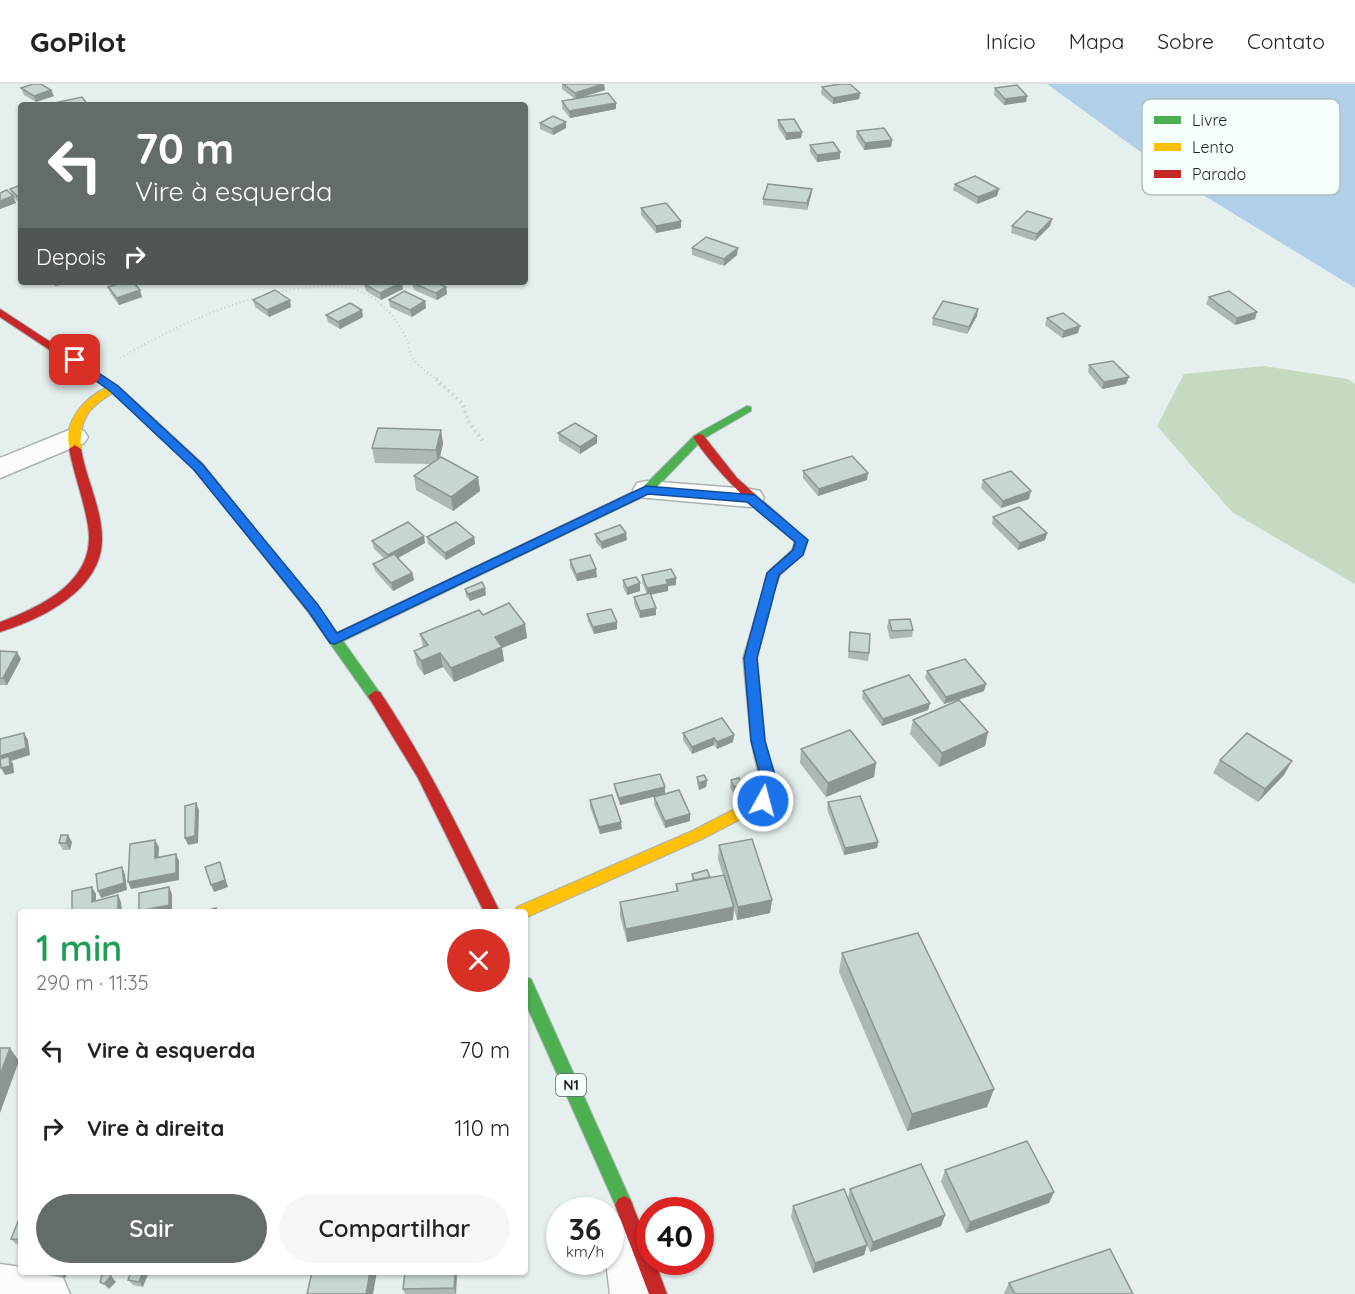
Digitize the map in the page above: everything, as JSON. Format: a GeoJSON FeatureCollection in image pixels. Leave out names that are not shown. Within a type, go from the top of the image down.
{"type":"FeatureCollection","features":[{"type":"Feature","properties":{"kind":"main road"},"geometry":{"type":"LineString","coordinates":[[0,312],[114,388],[198,467],[313,609],[388,714],[440,805],[491,909]]}},
{"type":"Feature","properties":{"kind":"main road"},"geometry":{"type":"LineString","coordinates":[[0,627],[48,607],[76,583],[91,564],[97,541],[78,465],[74,437],[77,421],[86,406],[114,388]]}},
{"type":"Feature","properties":{"kind":"main road"},"geometry":{"type":"LineString","coordinates":[[335,639],[646,490],[699,437],[747,409]]}},
{"type":"Feature","properties":{"kind":"main road"},"geometry":{"type":"LineString","coordinates":[[528,909],[712,828],[763,801],[769,792],[768,775],[758,741],[750,658],[774,573],[798,552],[801,540],[750,498],[714,462],[699,437]]}},
{"type":"Feature","properties":{"kind":"main road","name":"N1"},"geometry":{"type":"LineString","coordinates":[[528,991],[617,1187],[658,1294]]}},
{"type":"Feature","properties":{"kind":"street"},"geometry":{"type":"LineString","coordinates":[[0,469],[74,437]]}},
{"type":"Feature","properties":{"kind":"street"},"geometry":{"type":"LineString","coordinates":[[646,490],[750,498]]}},
{"type":"Feature","properties":{"kind":"street"},"geometry":{"type":"LineString","coordinates":[[617,1187],[633,1294]]}},
{"type":"Feature","properties":{"kind":"street"},"geometry":{"type":"LineString","coordinates":[[0,1287],[47,1294]]}},
{"type":"Feature","properties":{"kind":"path"},"geometry":{"type":"LineString","coordinates":[[93,373],[166,332],[226,306],[302,288],[335,285],[361,290],[382,305],[406,338],[412,357],[462,403],[469,422],[484,443]]}},
{"type":"Feature","properties":{"kind":"green space"},"geometry":{"type":"Polygon","coordinates":[[[1264,366],[1348,379],[1355,384],[1355,584],[1232,512],[1157,426],[1184,374],[1264,366]]]}},
{"type":"Feature","properties":{"kind":"water"},"geometry":{"type":"Polygon","coordinates":[[[1047,84],[1355,84],[1355,288],[1203,195],[1340,195],[1340,99],[1142,99],[1142,153],[1047,84]]]}},
{"type":"Feature","properties":{"kind":"building"},"geometry":{"type":"Polygon","coordinates":[[[41,84],[51,90],[34,96],[21,88],[41,84]]]}},
{"type":"Feature","properties":{"kind":"building"},"geometry":{"type":"Polygon","coordinates":[[[563,84],[603,84],[575,93],[563,84]]]}},
{"type":"Feature","properties":{"kind":"building"},"geometry":{"type":"Polygon","coordinates":[[[850,84],[860,93],[833,98],[822,87],[850,84]]]}},
{"type":"Feature","properties":{"kind":"building"},"geometry":{"type":"Polygon","coordinates":[[[1017,85],[1027,96],[1005,99],[995,88],[1017,85]]]}},
{"type":"Feature","properties":{"kind":"building"},"geometry":{"type":"Polygon","coordinates":[[[608,93],[616,103],[569,111],[562,101],[608,93]]]}},
{"type":"Feature","properties":{"kind":"building"},"geometry":{"type":"Polygon","coordinates":[[[82,97],[86,102],[59,102],[82,97]]]}},
{"type":"Feature","properties":{"kind":"building"},"geometry":{"type":"Polygon","coordinates":[[[553,116],[566,122],[552,129],[540,123],[553,116]]]}},
{"type":"Feature","properties":{"kind":"building"},"geometry":{"type":"Polygon","coordinates":[[[794,119],[802,132],[786,133],[778,120],[794,119]]]}},
{"type":"Feature","properties":{"kind":"building"},"geometry":{"type":"Polygon","coordinates":[[[884,128],[892,140],[865,143],[857,131],[884,128]]]}},
{"type":"Feature","properties":{"kind":"building"},"geometry":{"type":"Polygon","coordinates":[[[833,142],[840,152],[817,155],[810,145],[833,142]]]}},
{"type":"Feature","properties":{"kind":"building"},"geometry":{"type":"Polygon","coordinates":[[[975,176],[999,189],[978,197],[955,184],[975,176]]]}},
{"type":"Feature","properties":{"kind":"building"},"geometry":{"type":"Polygon","coordinates":[[[768,184],[812,189],[807,203],[763,199],[768,184]]]}},
{"type":"Feature","properties":{"kind":"building"},"geometry":{"type":"Polygon","coordinates":[[[18,186],[18,196],[17,196],[10,189],[18,186]]]}},
{"type":"Feature","properties":{"kind":"building"},"geometry":{"type":"Polygon","coordinates":[[[7,190],[13,196],[0,201],[0,193],[7,190]]]}},
{"type":"Feature","properties":{"kind":"building"},"geometry":{"type":"Polygon","coordinates":[[[666,203],[681,221],[656,226],[641,208],[666,203]]]}},
{"type":"Feature","properties":{"kind":"building"},"geometry":{"type":"Polygon","coordinates":[[[1027,211],[1052,219],[1037,234],[1012,226],[1027,211]]]}},
{"type":"Feature","properties":{"kind":"building"},"geometry":{"type":"Polygon","coordinates":[[[706,237],[738,248],[724,259],[692,248],[706,237]]]}},
{"type":"Feature","properties":{"kind":"building"},"geometry":{"type":"Polygon","coordinates":[[[136,285],[140,290],[117,298],[108,287],[136,285]]]}},
{"type":"Feature","properties":{"kind":"building"},"geometry":{"type":"Polygon","coordinates":[[[366,285],[396,285],[380,293],[366,285]]]}},
{"type":"Feature","properties":{"kind":"building"},"geometry":{"type":"Polygon","coordinates":[[[417,285],[446,287],[436,293],[417,285]]]}},
{"type":"Feature","properties":{"kind":"building"},"geometry":{"type":"Polygon","coordinates":[[[275,290],[290,300],[267,310],[253,300],[275,290]]]}},
{"type":"Feature","properties":{"kind":"building"},"geometry":{"type":"Polygon","coordinates":[[[404,291],[425,301],[410,310],[389,300],[404,291]]]}},
{"type":"Feature","properties":{"kind":"building"},"geometry":{"type":"Polygon","coordinates":[[[1229,291],[1257,312],[1237,318],[1209,297],[1229,291]]]}},
{"type":"Feature","properties":{"kind":"building"},"geometry":{"type":"Polygon","coordinates":[[[943,301],[978,309],[969,327],[933,318],[943,301]]]}},
{"type":"Feature","properties":{"kind":"building"},"geometry":{"type":"Polygon","coordinates":[[[350,303],[362,310],[338,322],[326,315],[350,303]]]}},
{"type":"Feature","properties":{"kind":"building"},"geometry":{"type":"Polygon","coordinates":[[[1063,313],[1080,326],[1064,331],[1047,318],[1063,313]]]}},
{"type":"Feature","properties":{"kind":"building"},"geometry":{"type":"Polygon","coordinates":[[[1113,361],[1129,377],[1104,382],[1089,365],[1113,361]]]}},
{"type":"Feature","properties":{"kind":"building"},"geometry":{"type":"Polygon","coordinates":[[[575,423],[597,436],[580,447],[558,433],[575,423]]]}},
{"type":"Feature","properties":{"kind":"building"},"geometry":{"type":"Polygon","coordinates":[[[378,428],[441,430],[436,450],[372,448],[378,428]]]}},
{"type":"Feature","properties":{"kind":"building"},"geometry":{"type":"Polygon","coordinates":[[[852,456],[868,473],[819,489],[803,471],[852,456]]]}},
{"type":"Feature","properties":{"kind":"building"},"geometry":{"type":"Polygon","coordinates":[[[441,457],[478,477],[451,497],[414,476],[441,457]]]}},
{"type":"Feature","properties":{"kind":"building"},"geometry":{"type":"Polygon","coordinates":[[[1011,471],[1031,491],[1003,501],[983,480],[1011,471]]]}},
{"type":"Feature","properties":{"kind":"building"},"geometry":{"type":"Polygon","coordinates":[[[1019,507],[1047,533],[1020,543],[993,517],[1019,507]]]}},
{"type":"Feature","properties":{"kind":"building"},"geometry":{"type":"Polygon","coordinates":[[[408,522],[424,536],[388,555],[372,541],[408,522]]]}},
{"type":"Feature","properties":{"kind":"building"},"geometry":{"type":"Polygon","coordinates":[[[456,522],[474,537],[445,553],[427,537],[456,522]]]}},
{"type":"Feature","properties":{"kind":"building"},"geometry":{"type":"Polygon","coordinates":[[[620,525],[626,533],[601,542],[595,534],[620,525]]]}},
{"type":"Feature","properties":{"kind":"building"},"geometry":{"type":"Polygon","coordinates":[[[394,554],[412,573],[391,583],[373,564],[394,554]]]}},
{"type":"Feature","properties":{"kind":"building"},"geometry":{"type":"Polygon","coordinates":[[[590,555],[596,569],[576,574],[570,560],[590,555]]]}},
{"type":"Feature","properties":{"kind":"building"},"geometry":{"type":"Polygon","coordinates":[[[671,569],[676,578],[666,580],[668,584],[647,588],[642,575],[671,569]]]}},
{"type":"Feature","properties":{"kind":"building"},"geometry":{"type":"Polygon","coordinates":[[[636,577],[640,583],[627,588],[623,580],[636,577]]]}},
{"type":"Feature","properties":{"kind":"building"},"geometry":{"type":"Polygon","coordinates":[[[482,582],[485,588],[468,594],[465,589],[482,582]]]}},
{"type":"Feature","properties":{"kind":"building"},"geometry":{"type":"Polygon","coordinates":[[[650,593],[656,608],[640,611],[634,597],[650,593]]]}},
{"type":"Feature","properties":{"kind":"building"},"geometry":{"type":"Polygon","coordinates":[[[509,603],[525,624],[495,637],[502,647],[451,668],[440,653],[421,661],[414,651],[428,645],[420,634],[479,610],[483,615],[509,603]]]}},
{"type":"Feature","properties":{"kind":"building"},"geometry":{"type":"Polygon","coordinates":[[[611,609],[617,622],[593,627],[587,614],[611,609]]]}},
{"type":"Feature","properties":{"kind":"building"},"geometry":{"type":"Polygon","coordinates":[[[910,619],[913,630],[892,631],[889,620],[910,619]]]}},
{"type":"Feature","properties":{"kind":"building"},"geometry":{"type":"Polygon","coordinates":[[[850,632],[870,634],[869,653],[849,651],[850,632]]]}},
{"type":"Feature","properties":{"kind":"building"},"geometry":{"type":"Polygon","coordinates":[[[0,651],[17,652],[3,678],[0,678],[0,651]]]}},
{"type":"Feature","properties":{"kind":"building"},"geometry":{"type":"Polygon","coordinates":[[[965,659],[986,684],[946,697],[927,671],[965,659]]]}},
{"type":"Feature","properties":{"kind":"building"},"geometry":{"type":"Polygon","coordinates":[[[909,675],[930,703],[883,719],[863,691],[909,675]]]}},
{"type":"Feature","properties":{"kind":"building"},"geometry":{"type":"Polygon","coordinates":[[[959,700],[988,732],[942,753],[913,720],[959,700]]]}},
{"type":"Feature","properties":{"kind":"building"},"geometry":{"type":"Polygon","coordinates":[[[722,718],[734,735],[717,742],[714,738],[692,747],[683,733],[722,718]]]}},
{"type":"Feature","properties":{"kind":"building"},"geometry":{"type":"Polygon","coordinates":[[[850,730],[876,763],[828,783],[801,749],[850,730]]]}},
{"type":"Feature","properties":{"kind":"building"},"geometry":{"type":"Polygon","coordinates":[[[24,733],[26,748],[0,756],[0,739],[24,733]]]}},
{"type":"Feature","properties":{"kind":"building"},"geometry":{"type":"Polygon","coordinates":[[[1247,733],[1292,761],[1265,789],[1220,760],[1247,733]]]}},
{"type":"Feature","properties":{"kind":"building"},"geometry":{"type":"Polygon","coordinates":[[[9,756],[10,766],[1,768],[0,759],[9,756]]]}},
{"type":"Feature","properties":{"kind":"building"},"geometry":{"type":"Polygon","coordinates":[[[660,774],[665,787],[619,798],[614,784],[660,774]]]}},
{"type":"Feature","properties":{"kind":"building"},"geometry":{"type":"Polygon","coordinates":[[[704,775],[707,780],[699,783],[697,777],[704,775]]]}},
{"type":"Feature","properties":{"kind":"building"},"geometry":{"type":"Polygon","coordinates":[[[739,778],[742,785],[734,787],[731,780],[739,778]]]}},
{"type":"Feature","properties":{"kind":"building"},"geometry":{"type":"Polygon","coordinates":[[[679,790],[690,814],[665,821],[654,797],[679,790]]]}},
{"type":"Feature","properties":{"kind":"building"},"geometry":{"type":"Polygon","coordinates":[[[612,795],[621,822],[599,827],[590,800],[612,795]]]}},
{"type":"Feature","properties":{"kind":"building"},"geometry":{"type":"Polygon","coordinates":[[[860,796],[878,842],[845,848],[828,802],[860,796]]]}},
{"type":"Feature","properties":{"kind":"building"},"geometry":{"type":"Polygon","coordinates":[[[196,803],[195,836],[185,838],[185,806],[196,803]]]}},
{"type":"Feature","properties":{"kind":"building"},"geometry":{"type":"Polygon","coordinates":[[[61,835],[68,835],[66,843],[59,843],[61,835]]]}},
{"type":"Feature","properties":{"kind":"building"},"geometry":{"type":"Polygon","coordinates":[[[752,839],[772,900],[738,907],[719,845],[752,839]]]}},
{"type":"Feature","properties":{"kind":"building"},"geometry":{"type":"Polygon","coordinates":[[[155,840],[155,858],[176,854],[176,873],[128,882],[130,844],[155,840]]]}},
{"type":"Feature","properties":{"kind":"building"},"geometry":{"type":"Polygon","coordinates":[[[220,862],[225,880],[211,885],[205,867],[220,862]]]}},
{"type":"Feature","properties":{"kind":"building"},"geometry":{"type":"Polygon","coordinates":[[[122,867],[124,883],[98,891],[96,874],[122,867]]]}},
{"type":"Feature","properties":{"kind":"building"},"geometry":{"type":"Polygon","coordinates":[[[707,870],[710,877],[694,880],[692,874],[707,870]]]}},
{"type":"Feature","properties":{"kind":"building"},"geometry":{"type":"Polygon","coordinates":[[[724,875],[734,907],[626,929],[620,902],[678,891],[676,884],[724,875]]]}},
{"type":"Feature","properties":{"kind":"building"},"geometry":{"type":"Polygon","coordinates":[[[92,887],[92,902],[118,895],[118,909],[72,909],[72,891],[92,887]]]}},
{"type":"Feature","properties":{"kind":"building"},"geometry":{"type":"Polygon","coordinates":[[[169,887],[169,905],[139,909],[139,893],[169,887]]]}},
{"type":"Feature","properties":{"kind":"building"},"geometry":{"type":"Polygon","coordinates":[[[918,933],[994,1089],[912,1114],[842,953],[918,933]]]}},
{"type":"Feature","properties":{"kind":"building"},"geometry":{"type":"Polygon","coordinates":[[[0,1048],[10,1048],[0,1075],[0,1048]]]}},
{"type":"Feature","properties":{"kind":"building"},"geometry":{"type":"Polygon","coordinates":[[[1027,1141],[1054,1192],[970,1222],[945,1170],[1027,1141]]]}},
{"type":"Feature","properties":{"kind":"building"},"geometry":{"type":"Polygon","coordinates":[[[921,1164],[945,1215],[873,1242],[850,1189],[921,1164]]]}},
{"type":"Feature","properties":{"kind":"building"},"geometry":{"type":"Polygon","coordinates":[[[844,1189],[867,1245],[815,1263],[793,1206],[844,1189]]]}},
{"type":"Feature","properties":{"kind":"building"},"geometry":{"type":"Polygon","coordinates":[[[18,1222],[18,1240],[11,1239],[18,1222]]]}},
{"type":"Feature","properties":{"kind":"building"},"geometry":{"type":"Polygon","coordinates":[[[1110,1249],[1133,1294],[1015,1294],[1009,1283],[1110,1249]]]}},
{"type":"Feature","properties":{"kind":"building"},"geometry":{"type":"Polygon","coordinates":[[[102,1275],[111,1276],[104,1284],[100,1282],[102,1275]]]}},
{"type":"Feature","properties":{"kind":"building"},"geometry":{"type":"Polygon","coordinates":[[[130,1275],[142,1275],[139,1282],[128,1280],[130,1275]]]}},
{"type":"Feature","properties":{"kind":"building"},"geometry":{"type":"Polygon","coordinates":[[[311,1275],[369,1275],[366,1294],[307,1294],[311,1275]]]}},
{"type":"Feature","properties":{"kind":"building"},"geometry":{"type":"Polygon","coordinates":[[[405,1275],[455,1275],[454,1288],[403,1289],[405,1275]]]}},
{"type":"Feature","properties":{"kind":"traffic: fast"},"geometry":{"type":"LineString","coordinates":[[335,639],[647,490],[699,437],[747,409]]}},
{"type":"Feature","properties":{"kind":"traffic: fast"},"geometry":{"type":"LineString","coordinates":[[219,492],[313,609],[375,696]]}},
{"type":"Feature","properties":{"kind":"traffic: fast"},"geometry":{"type":"LineString","coordinates":[[528,991],[620,1197]]}},
{"type":"Feature","properties":{"kind":"traffic: slow"},"geometry":{"type":"LineString","coordinates":[[75,449],[75,427],[82,411],[114,388]]}},
{"type":"Feature","properties":{"kind":"traffic: slow"},"geometry":{"type":"LineString","coordinates":[[528,909],[697,835],[763,801],[769,792],[758,741],[750,658],[767,597]]}},
{"type":"Feature","properties":{"kind":"traffic: jam"},"geometry":{"type":"LineString","coordinates":[[0,312],[114,388],[199,467],[219,492]]}},
{"type":"Feature","properties":{"kind":"traffic: jam"},"geometry":{"type":"LineString","coordinates":[[699,437],[733,481],[801,540],[798,552],[774,573],[767,597]]}},
{"type":"Feature","properties":{"kind":"traffic: jam"},"geometry":{"type":"LineString","coordinates":[[0,627],[31,615],[63,596],[87,571],[94,556],[95,528],[75,449]]}},
{"type":"Feature","properties":{"kind":"traffic: jam"},"geometry":{"type":"LineString","coordinates":[[375,696],[423,774],[491,909]]}},
{"type":"Feature","properties":{"kind":"traffic: jam"},"geometry":{"type":"LineString","coordinates":[[624,1205],[658,1294]]}},
{"type":"Feature","properties":{"kind":"route"},"geometry":{"type":"LineString","coordinates":[[75,360],[114,388],[198,467],[335,639],[646,490],[750,498],[801,540],[798,552],[774,573],[750,658],[758,741],[768,775],[769,792],[763,801]]}}]}
